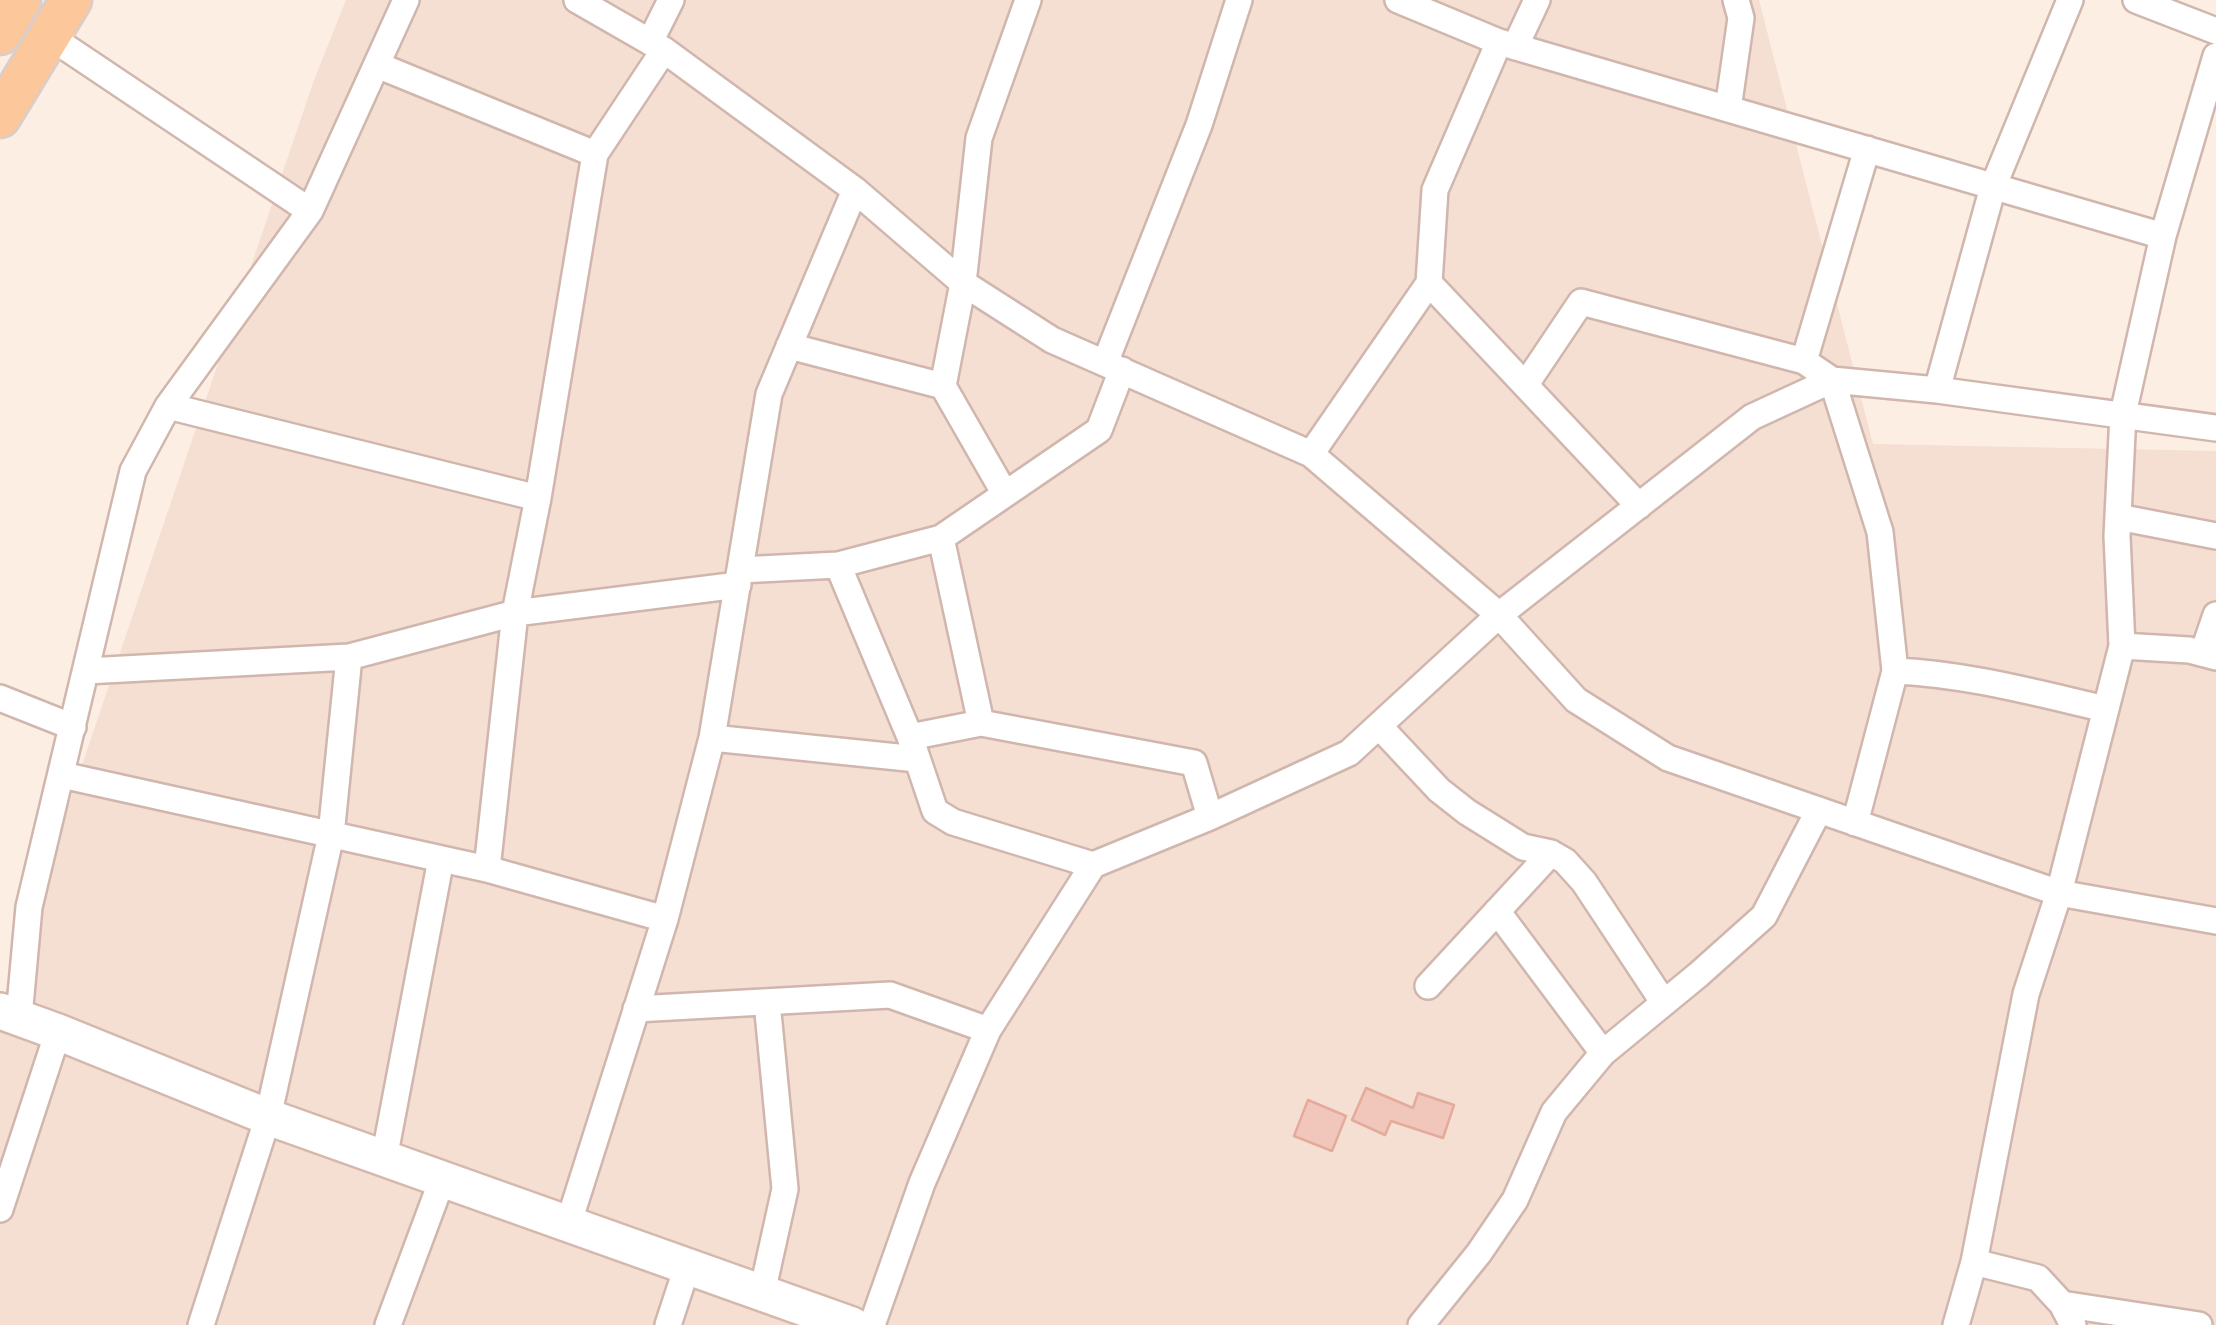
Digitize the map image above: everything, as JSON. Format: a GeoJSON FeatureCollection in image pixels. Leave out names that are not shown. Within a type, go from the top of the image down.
{"type":"FeatureCollection","features":[{"type":"Feature","properties":{"kind":"main road"},"geometry":{"type":"LineString","coordinates":[[0,34],[20,0]]}},
{"type":"Feature","properties":{"kind":"main road"},"geometry":{"type":"LineString","coordinates":[[0,117],[71,0]]}},
{"type":"Feature","properties":{"kind":"main road"},"geometry":{"type":"LineString","coordinates":[[10,1014],[268,1117],[852,1325]]}},
{"type":"Feature","properties":{"kind":"street"},"geometry":{"type":"LineString","coordinates":[[10,1014],[30,907],[132,471],[168,406],[310,211],[406,0]]}},
{"type":"Feature","properties":{"kind":"street"},"geometry":{"type":"LineString","coordinates":[[577,0],[656,46],[855,190],[963,282],[1052,340],[1311,454],[1499,615],[1576,700],[1668,758],[2059,893],[2216,921]]}},
{"type":"Feature","properties":{"kind":"street"},"geometry":{"type":"LineString","coordinates":[[487,869],[515,613],[595,154],[656,46],[670,0]]}},
{"type":"Feature","properties":{"kind":"street"},"geometry":{"type":"LineString","coordinates":[[1005,494],[943,386],[963,282],[980,138],[1028,0]]}},
{"type":"Feature","properties":{"kind":"street"},"geometry":{"type":"LineString","coordinates":[[86,670],[349,657],[515,613],[838,565],[941,538],[1100,430],[1113,367],[1200,125],[1239,0]]}},
{"type":"Feature","properties":{"kind":"street"},"geometry":{"type":"LineString","coordinates":[[1398,0],[1507,44],[2163,236]]}},
{"type":"Feature","properties":{"kind":"street"},"geometry":{"type":"LineString","coordinates":[[1311,454],[1429,283],[1435,190],[1507,44],[1537,0]]}},
{"type":"Feature","properties":{"kind":"street"},"geometry":{"type":"LineString","coordinates":[[1728,109],[1740,18],[1736,0]]}},
{"type":"Feature","properties":{"kind":"street"},"geometry":{"type":"LineString","coordinates":[[1937,390],[1994,187],[2070,0]]}},
{"type":"Feature","properties":{"kind":"street"},"geometry":{"type":"LineString","coordinates":[[2136,0],[2216,31]]}},
{"type":"Feature","properties":{"kind":"street"},"geometry":{"type":"LineString","coordinates":[[49,36],[310,211]]}},
{"type":"Feature","properties":{"kind":"street"},"geometry":{"type":"LineString","coordinates":[[1956,1325],[1974,1262],[2026,994],[2059,893],[2122,646],[2118,518],[2124,414],[2163,236],[2216,56]]}},
{"type":"Feature","properties":{"kind":"street"},"geometry":{"type":"LineString","coordinates":[[377,65],[595,154]]}},
{"type":"Feature","properties":{"kind":"street"},"geometry":{"type":"LineString","coordinates":[[1804,361],[1867,149]]}},
{"type":"Feature","properties":{"kind":"street"},"geometry":{"type":"LineString","coordinates":[[568,1224],[665,919],[712,738],[769,394],[855,190]]}},
{"type":"Feature","properties":{"kind":"street"},"geometry":{"type":"LineString","coordinates":[[1429,283],[1639,506]]}},
{"type":"Feature","properties":{"kind":"street"},"geometry":{"type":"LineString","coordinates":[[1526,384],[1581,302],[1804,361],[1832,380],[1937,390],[2216,428]]}},
{"type":"Feature","properties":{"kind":"street"},"geometry":{"type":"LineString","coordinates":[[789,346],[943,386]]}},
{"type":"Feature","properties":{"kind":"street"},"geometry":{"type":"LineString","coordinates":[[872,1325],[922,1184],[988,1030],[1094,865],[1349,753],[1499,615],[1752,417],[1832,380]]}},
{"type":"Feature","properties":{"kind":"street"},"geometry":{"type":"LineString","coordinates":[[1832,380],[1880,532],[1895,671],[1856,823]]}},
{"type":"Feature","properties":{"kind":"street"},"geometry":{"type":"LineString","coordinates":[[168,406],[538,498]]}},
{"type":"Feature","properties":{"kind":"street"},"geometry":{"type":"LineString","coordinates":[[2118,518],[2216,536]]}},
{"type":"Feature","properties":{"kind":"street"},"geometry":{"type":"LineString","coordinates":[[941,538],[981,723]]}},
{"type":"Feature","properties":{"kind":"street"},"geometry":{"type":"LineString","coordinates":[[838,565],[935,811],[953,822],[1094,865]]}},
{"type":"Feature","properties":{"kind":"street"},"geometry":{"type":"LineString","coordinates":[[2122,646],[2210,655],[2216,614]]}},
{"type":"Feature","properties":{"kind":"street"},"geometry":{"type":"LineString","coordinates":[[201,1325],[268,1117],[331,834],[349,657]]}},
{"type":"Feature","properties":{"kind":"street"},"geometry":{"type":"LineString","coordinates":[[1895,671],[1992,683],[2106,709]]}},
{"type":"Feature","properties":{"kind":"street"},"geometry":{"type":"LineString","coordinates":[[0,698],[73,727]]}},
{"type":"Feature","properties":{"kind":"street"},"geometry":{"type":"LineString","coordinates":[[712,738],[913,748],[981,723],[1194,763],[1210,817]]}},
{"type":"Feature","properties":{"kind":"street"},"geometry":{"type":"LineString","coordinates":[[1379,726],[1439,790],[1467,812],[1523,847],[1565,861],[1584,882],[1664,1003]]}},
{"type":"Feature","properties":{"kind":"street"},"geometry":{"type":"LineString","coordinates":[[62,775],[487,869],[665,919]]}},
{"type":"Feature","properties":{"kind":"street"},"geometry":{"type":"LineString","coordinates":[[1421,1325],[1516,1200],[1554,1112],[1604,1053],[1764,916],[1819,810]]}},
{"type":"Feature","properties":{"kind":"street"},"geometry":{"type":"LineString","coordinates":[[1428,986],[1551,854]]}},
{"type":"Feature","properties":{"kind":"street"},"geometry":{"type":"LineString","coordinates":[[384,1158],[440,859]]}},
{"type":"Feature","properties":{"kind":"street"},"geometry":{"type":"LineString","coordinates":[[1497,911],[1604,1053]]}},
{"type":"Feature","properties":{"kind":"street"},"geometry":{"type":"LineString","coordinates":[[636,1009],[890,996],[988,1030]]}},
{"type":"Feature","properties":{"kind":"street"},"geometry":{"type":"LineString","coordinates":[[762,1294],[785,1189],[768,1002]]}},
{"type":"Feature","properties":{"kind":"street"},"geometry":{"type":"LineString","coordinates":[[0,1209],[58,1032]]}},
{"type":"Feature","properties":{"kind":"street"},"geometry":{"type":"LineString","coordinates":[[388,1325],[442,1180]]}},
{"type":"Feature","properties":{"kind":"street"},"geometry":{"type":"LineString","coordinates":[[1974,1262],[2038,1278],[2068,1314],[2199,1325]]}},
{"type":"Feature","properties":{"kind":"street"},"geometry":{"type":"LineString","coordinates":[[668,1325],[687,1267]]}},
{"type":"Feature","properties":{"kind":"shaded area"},"geometry":{"type":"Polygon","coordinates":[[[346,0],[1759,0],[1873,444],[2216,451],[2216,1325],[0,1325],[0,1007],[314,80],[346,0]]]}},
{"type":"Feature","properties":{"kind":"building"},"geometry":{"type":"Polygon","coordinates":[[[1366,1088],[1413,1108],[1418,1093],[1454,1105],[1443,1138],[1391,1121],[1385,1135],[1352,1120],[1366,1088]]]}},
{"type":"Feature","properties":{"kind":"building"},"geometry":{"type":"Polygon","coordinates":[[[1308,1100],[1346,1116],[1332,1151],[1294,1136],[1308,1100]]]}}]}
